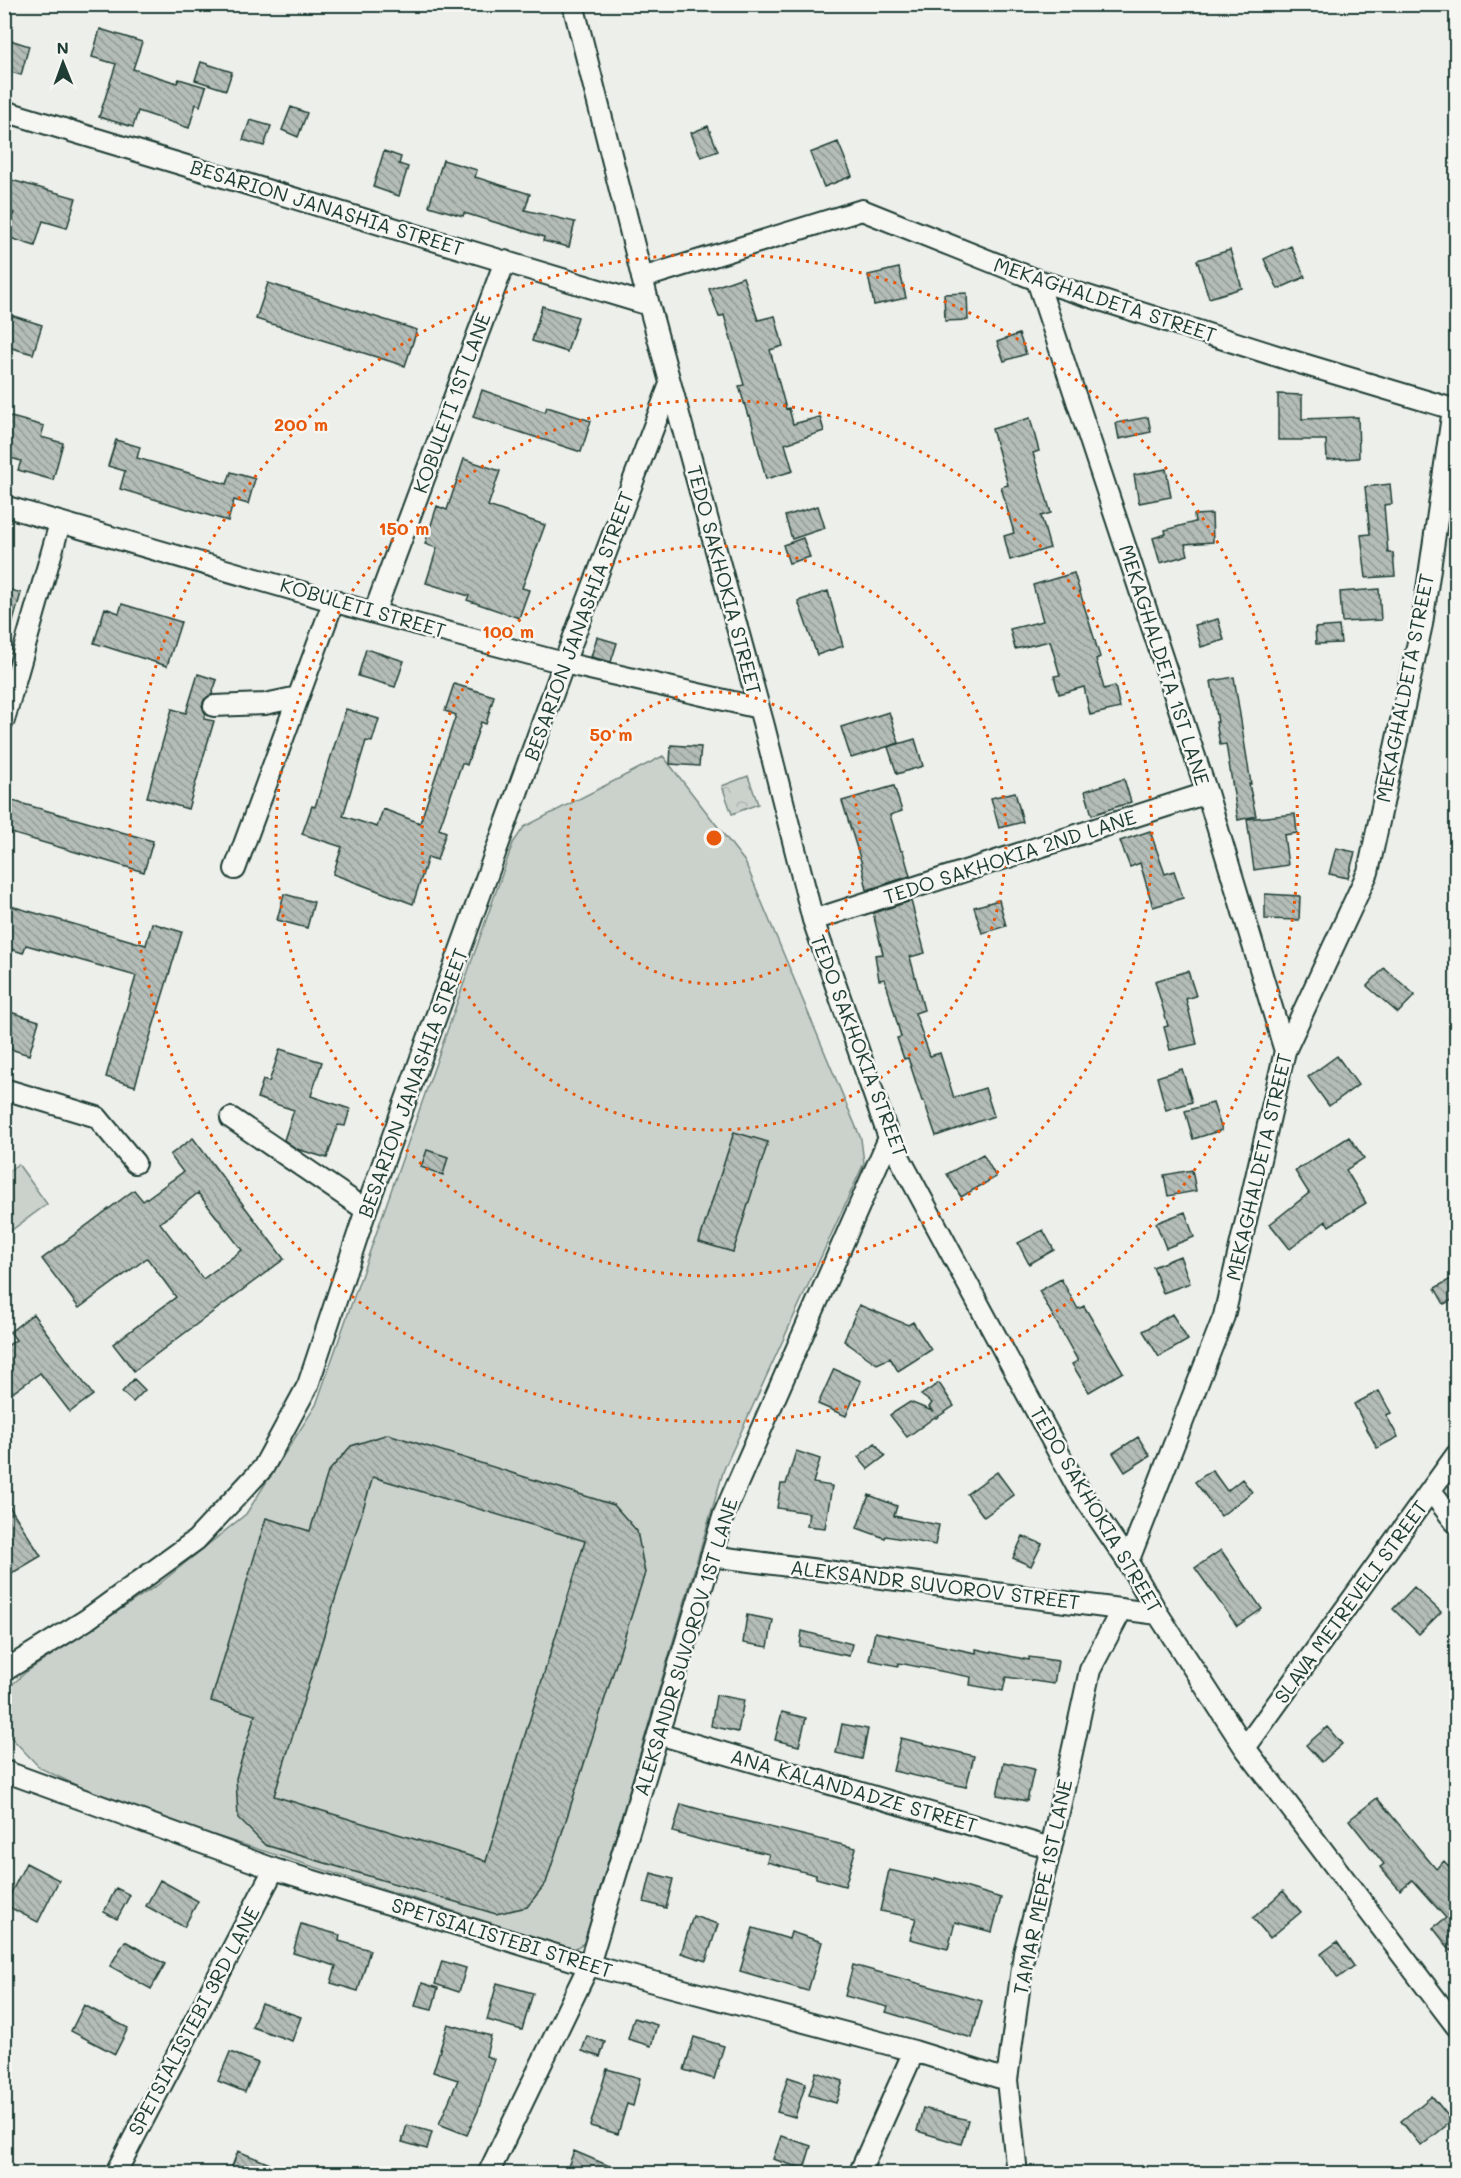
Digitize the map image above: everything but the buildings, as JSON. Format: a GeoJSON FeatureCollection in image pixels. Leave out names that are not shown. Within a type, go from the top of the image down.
{"type":"FeatureCollection","features":[{"type":"Feature","properties":{"kind":"street","name":"TEDO SAKHOKIA STREET"},"geometry":{"type":"LineString","coordinates":[[573,4],[642,278],[759,708],[813,920],[889,1138],[1076,1485],[1128,1562],[1158,1614],[1245,1748],[1456,2026]]}},
{"type":"Feature","properties":{"kind":"street","name":"BESARION JANASHIA STREET"},"geometry":{"type":"LineString","coordinates":[[4,111],[649,304]]}},
{"type":"Feature","properties":{"kind":"street","name":"MEKAGHALDETA STREET"},"geometry":{"type":"LineString","coordinates":[[642,278],[862,210],[1037,280],[1293,361],[1453,408],[1422,624],[1368,872],[1285,1051],[1224,1316],[1128,1562]]}},
{"type":"Feature","properties":{"kind":"street","name":"KOBULETI 1ST LANE"},"geometry":{"type":"LineString","coordinates":[[374,613],[505,261]]}},
{"type":"Feature","properties":{"kind":"street","name":"MEKAGHALDETA 1ST LANE"},"geometry":{"type":"LineString","coordinates":[[1037,280],[1207,793],[1285,1051]]}},
{"type":"Feature","properties":{"kind":"street","name":"BESARION JANASHIA STREET"},"geometry":{"type":"LineString","coordinates":[[4,1671],[86,1620],[196,1540],[263,1468],[308,1385],[366,1210],[564,663],[670,384]]}},
{"type":"Feature","properties":{"kind":"street","name":"KOBULETI STREET"},"geometry":{"type":"LineString","coordinates":[[4,506],[374,613],[564,663],[759,708]]}},
{"type":"Feature","properties":{"kind":"street"},"geometry":{"type":"LineString","coordinates":[[4,720],[60,523]]}},
{"type":"Feature","properties":{"kind":"street"},"geometry":{"type":"LineString","coordinates":[[235,869],[334,600]]}},
{"type":"Feature","properties":{"kind":"street"},"geometry":{"type":"LineString","coordinates":[[214,706],[265,704],[298,697]]}},
{"type":"Feature","properties":{"kind":"street","name":"TEDO SAKHOKIA 2ND LANE"},"geometry":{"type":"LineString","coordinates":[[813,920],[1207,793]]}},
{"type":"Feature","properties":{"kind":"street"},"geometry":{"type":"LineString","coordinates":[[4,1089],[97,1117],[135,1163]]}},
{"type":"Feature","properties":{"kind":"street"},"geometry":{"type":"LineString","coordinates":[[231,1118],[366,1210]]}},
{"type":"Feature","properties":{"kind":"street","name":"ALEKSANDR SUVOROV 1ST LANE"},"geometry":{"type":"LineString","coordinates":[[488,2174],[589,1965],[724,1514],[889,1138]]}},
{"type":"Feature","properties":{"kind":"street","name":"SLAVA METREVELI STREET"},"geometry":{"type":"LineString","coordinates":[[1245,1748],[1456,1455]]}},
{"type":"Feature","properties":{"kind":"street"},"geometry":{"type":"LineString","coordinates":[[1431,1491],[1456,1523]]}},
{"type":"Feature","properties":{"kind":"street","name":"ALEKSANDR SUVOROV STREET"},"geometry":{"type":"LineString","coordinates":[[711,1556],[1158,1614]]}},
{"type":"Feature","properties":{"kind":"street","name":"TAMAR MEPE 1ST LANE"},"geometry":{"type":"LineString","coordinates":[[1017,2174],[1007,2080],[1024,1953],[1051,1848],[1090,1670],[1122,1609]]}},
{"type":"Feature","properties":{"kind":"street","name":"ANA KALANDADZE STREET"},"geometry":{"type":"LineString","coordinates":[[658,1734],[1051,1848]]}},
{"type":"Feature","properties":{"kind":"street","name":"SPETSIALISTEBI STREET"},"geometry":{"type":"LineString","coordinates":[[4,1772],[274,1869],[589,1965],[914,2051],[1007,2080]]}},
{"type":"Feature","properties":{"kind":"street","name":"SPETSIALISTEBI 3RD LANE"},"geometry":{"type":"LineString","coordinates":[[115,2174],[274,1869]]}},
{"type":"Feature","properties":{"kind":"street"},"geometry":{"type":"LineString","coordinates":[[860,2174],[914,2051]]}},
{"type":"Feature","properties":{"kind":"green space"},"geometry":{"type":"Polygon","coordinates":[[[663,756],[745,862],[861,1139],[864,1163],[724,1469],[584,1943],[574,1949],[118,1805],[40,1768],[5,1731],[5,1691],[26,1672],[159,1584],[246,1514],[316,1405],[513,843],[524,827],[663,756]]]}},
{"type":"Feature","properties":{"kind":"green space"},"geometry":{"type":"Polygon","coordinates":[[[748,776],[758,804],[732,814],[722,786],[748,776]]]}},
{"type":"Feature","properties":{"kind":"green space"},"geometry":{"type":"Polygon","coordinates":[[[18,1164],[47,1204],[5,1235],[5,1174],[18,1164]]]}}]}
